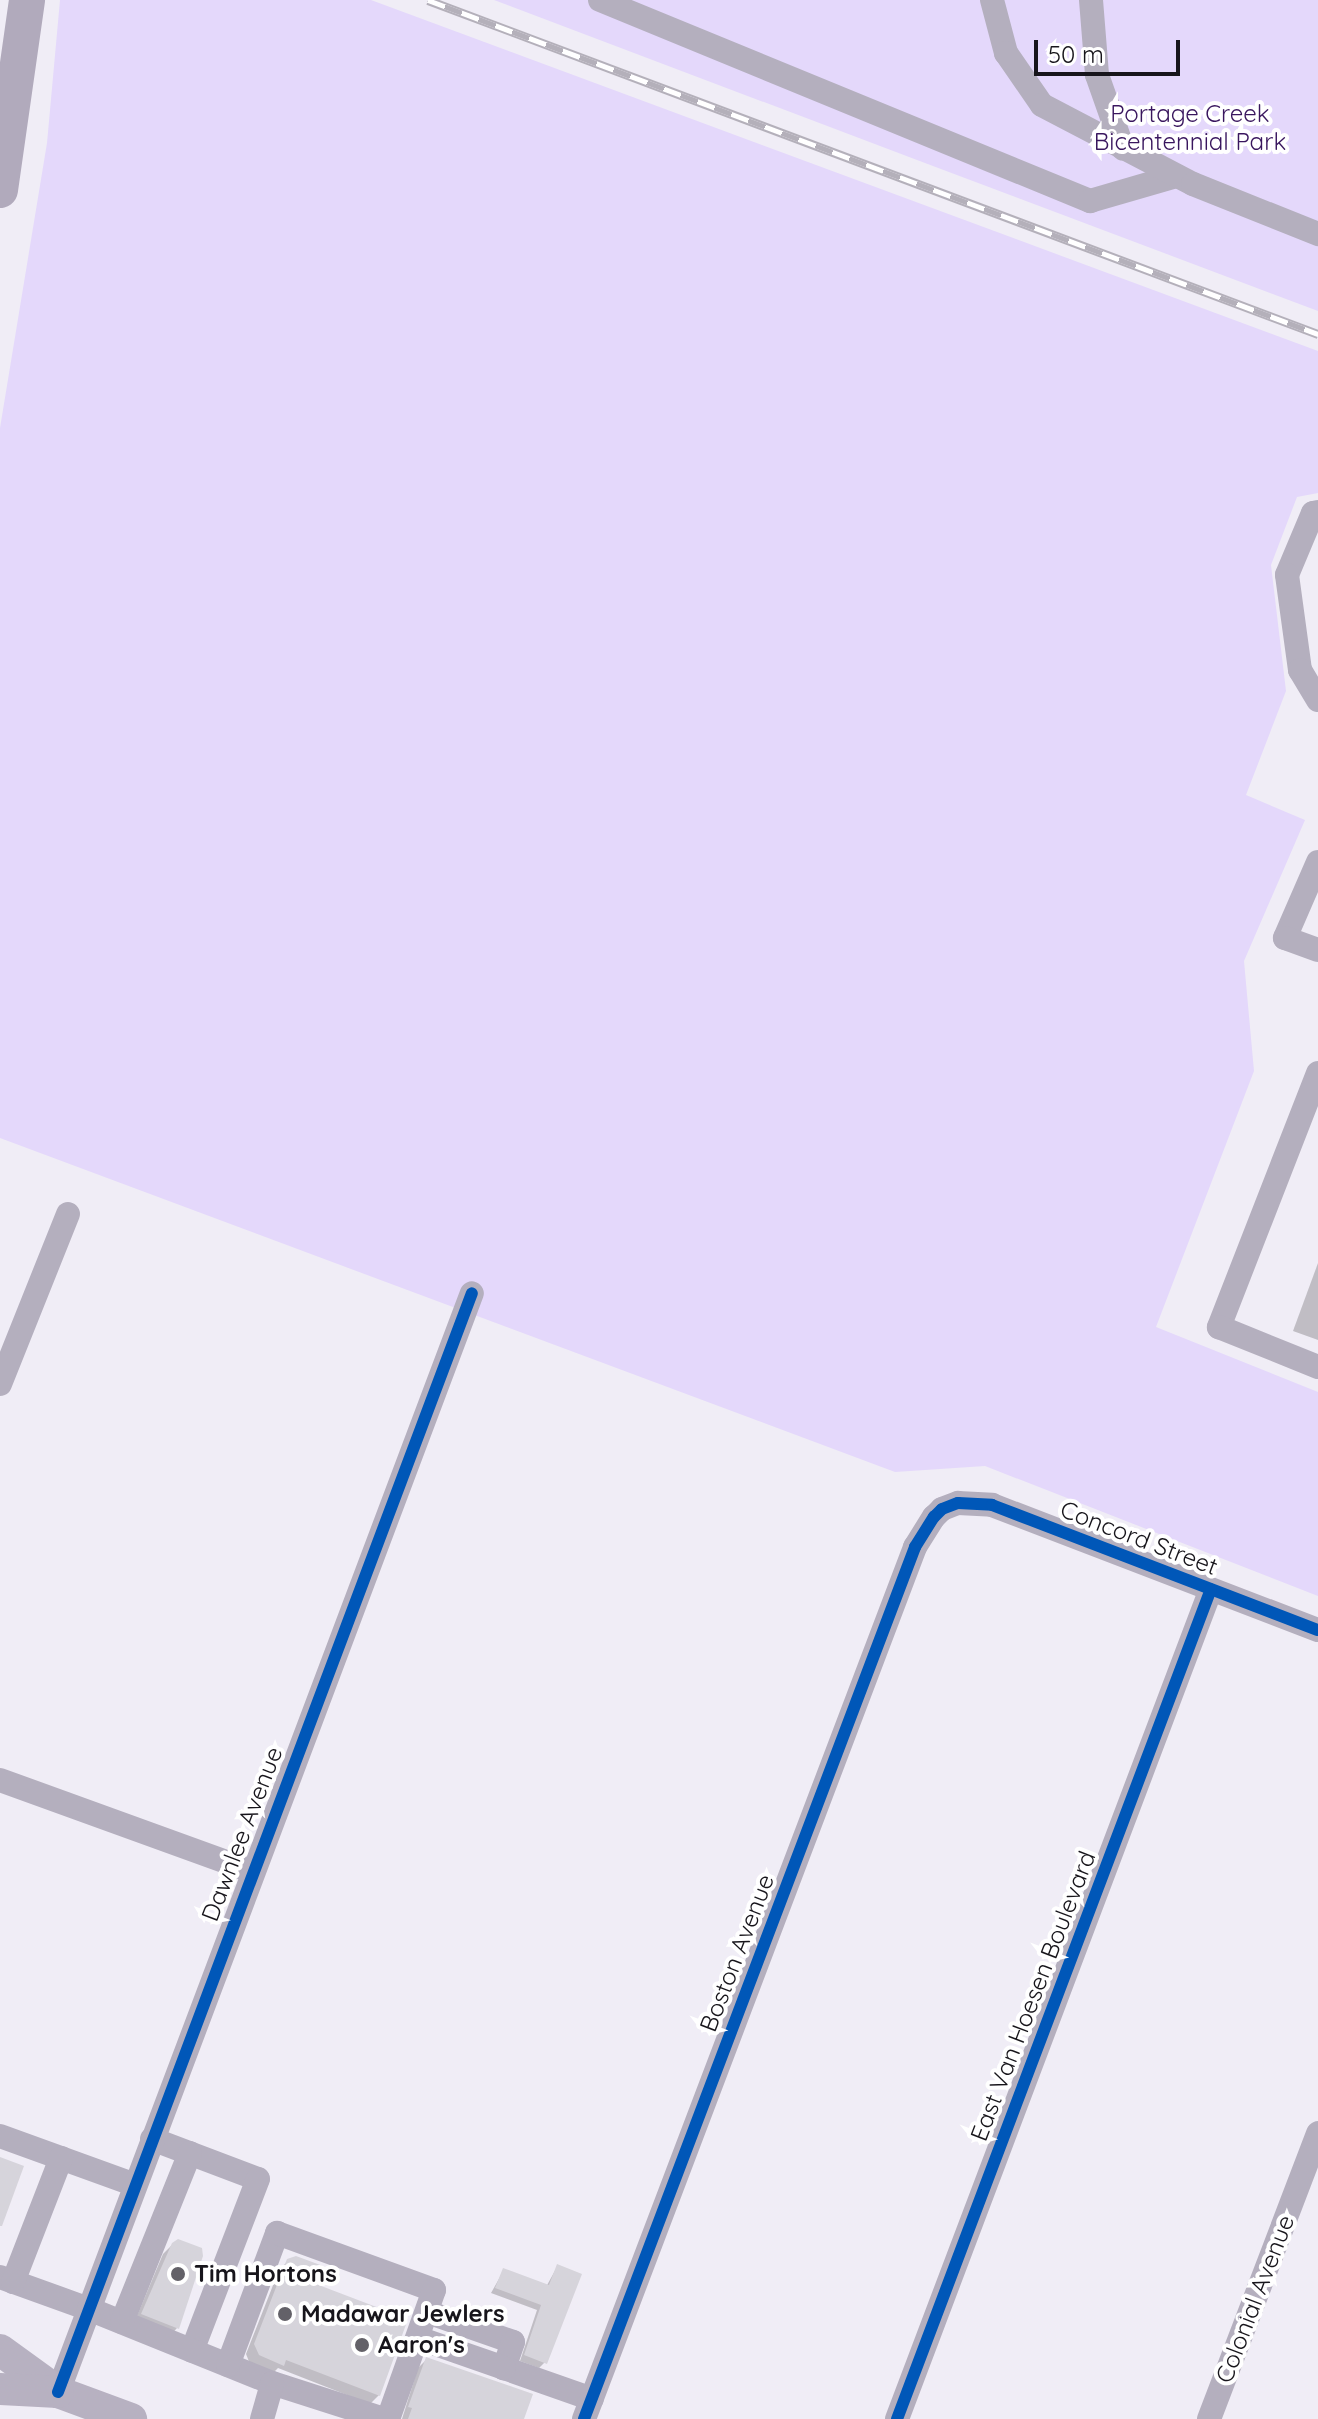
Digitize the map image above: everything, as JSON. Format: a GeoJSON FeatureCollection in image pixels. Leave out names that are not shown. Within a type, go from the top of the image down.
{"type":"FeatureCollection","features":[{"type":"Feature","properties":{"kind":"highway"},"geometry":{"type":"LineString","coordinates":[[0,190],[27,0]]}},
{"type":"Feature","properties":{"kind":"main road"},"geometry":{"type":"LineString","coordinates":[[0,2350],[58,2392],[131,2419]]}},
{"type":"Feature","properties":{"kind":"main road"},"geometry":{"type":"LineString","coordinates":[[0,2389],[58,2392]]}},
{"type":"Feature","properties":{"kind":"street"},"geometry":{"type":"LineString","coordinates":[[600,0],[1090,201],[1176,176]]}},
{"type":"Feature","properties":{"kind":"street"},"geometry":{"type":"LineString","coordinates":[[992,0],[1006,53],[1042,105],[1176,176],[1318,234]]}},
{"type":"Feature","properties":{"kind":"street"},"geometry":{"type":"LineString","coordinates":[[1091,0],[1097,75],[1123,149]]}},
{"type":"Feature","properties":{"kind":"street"},"geometry":{"type":"LineString","coordinates":[[1318,512],[1313,513],[1287,575],[1300,670],[1318,700]]}},
{"type":"Feature","properties":{"kind":"street"},"geometry":{"type":"LineString","coordinates":[[1318,862],[1285,938],[1318,950]]}},
{"type":"Feature","properties":{"kind":"street"},"geometry":{"type":"LineString","coordinates":[[1318,1073],[1219,1327],[1318,1367]]}},
{"type":"Feature","properties":{"kind":"street"},"geometry":{"type":"LineString","coordinates":[[0,1384],[68,1214]]}},
{"type":"Feature","properties":{"kind":"street","name":"Dawnlee Avenue"},"geometry":{"type":"LineString","coordinates":[[58,2392],[472,1293]]}},
{"type":"Feature","properties":{"kind":"street","name":"Concord Street"},"geometry":{"type":"LineString","coordinates":[[942,1509],[968,1501],[992,1505],[1318,1630]]}},
{"type":"Feature","properties":{"kind":"street","name":"Boston Avenue"},"geometry":{"type":"LineString","coordinates":[[588,2409],[915,1547],[923,1531],[942,1509]]}},
{"type":"Feature","properties":{"kind":"street","name":"East Van Hoesen Boulevard"},"geometry":{"type":"LineString","coordinates":[[897,2419],[1211,1589]]}},
{"type":"Feature","properties":{"kind":"street"},"geometry":{"type":"LineString","coordinates":[[0,1780],[252,1871]]}},
{"type":"Feature","properties":{"kind":"street","name":"Colonial Avenue"},"geometry":{"type":"LineString","coordinates":[[1209,2419],[1318,2133]]}},
{"type":"Feature","properties":{"kind":"street"},"geometry":{"type":"LineString","coordinates":[[0,2136],[135,2185]]}},
{"type":"Feature","properties":{"kind":"street"},"geometry":{"type":"LineString","coordinates":[[152,2139],[258,2179],[192,2351]]}},
{"type":"Feature","properties":{"kind":"street"},"geometry":{"type":"LineString","coordinates":[[122,2322],[190,2153]]}},
{"type":"Feature","properties":{"kind":"street"},"geometry":{"type":"LineString","coordinates":[[61,2158],[6,2280],[89,2309],[272,2383],[386,2419],[434,2290],[277,2233],[228,2365]]}},
{"type":"Feature","properties":{"kind":"street"},"geometry":{"type":"LineString","coordinates":[[427,2312],[513,2342],[504,2368]]}},
{"type":"Feature","properties":{"kind":"street"},"geometry":{"type":"LineString","coordinates":[[418,2338],[504,2368],[588,2409]]}},
{"type":"Feature","properties":{"kind":"street"},"geometry":{"type":"LineString","coordinates":[[262,2419],[272,2383]]}},
{"type":"Feature","properties":{"kind":"green space"},"geometry":{"type":"Polygon","coordinates":[[[60,0],[371,0],[1318,351],[1318,493],[1297,497],[1271,565],[1286,691],[1246,795],[1305,820],[1244,961],[1254,1071],[1156,1327],[1318,1392],[1318,1596],[985,1466],[895,1472],[0,1138],[0,428],[47,143],[60,0]]]}},
{"type":"Feature","properties":{"kind":"green space","name":"Portage Creek Bicentennial Park"},"geometry":{"type":"Polygon","coordinates":[[[494,0],[1318,0],[1318,311],[917,160],[494,0]]]}},
{"type":"Feature","properties":{"kind":"building"},"geometry":{"type":"Polygon","coordinates":[[[0,2157],[24,2166],[2,2226],[0,2226],[0,2157]]]}},
{"type":"Feature","properties":{"kind":"building","name":"Tim Hortons"},"geometry":{"type":"Polygon","coordinates":[[[178,2239],[202,2248],[203,2256],[179,2329],[141,2314],[172,2243],[178,2239]]]}},
{"type":"Feature","properties":{"kind":"building"},"geometry":{"type":"Polygon","coordinates":[[[296,2256],[323,2266],[316,2284],[408,2319],[380,2396],[286,2360],[284,2366],[259,2355],[254,2344],[287,2259],[296,2256]]]}},
{"type":"Feature","properties":{"kind":"building"},"geometry":{"type":"Polygon","coordinates":[[[557,2264],[582,2274],[547,2364],[524,2355],[541,2305],[495,2288],[503,2268],[549,2285],[557,2264]]]}},
{"type":"Feature","properties":{"kind":"building"},"geometry":{"type":"Polygon","coordinates":[[[426,2357],[533,2394],[524,2419],[408,2419],[412,2408],[408,2407],[426,2357]]]}},
{"type":"Feature","properties":{"kind":"railway"},"geometry":{"type":"LineString","coordinates":[[428,0],[1318,334]]}},
{"type":"Feature","properties":{"kind":"cycle path"},"geometry":{"type":"LineString","coordinates":[[58,2392],[472,1293]]}},
{"type":"Feature","properties":{"kind":"cycle path"},"geometry":{"type":"LineString","coordinates":[[584,2419],[915,1547],[934,1517],[942,1509],[958,1503],[992,1505],[1318,1630]]}},
{"type":"Feature","properties":{"kind":"cycle path"},"geometry":{"type":"LineString","coordinates":[[897,2419],[1211,1589]]}},
{"type":"Feature","properties":{"kind":"place","name":"Tim Hortons"},"geometry":{"type":"Point","coordinates":[178,2274]}},
{"type":"Feature","properties":{"kind":"place","name":"Madawar Jewlers"},"geometry":{"type":"Point","coordinates":[285,2314]}},
{"type":"Feature","properties":{"kind":"place","name":"Aaron's"},"geometry":{"type":"Point","coordinates":[362,2345]}}]}
